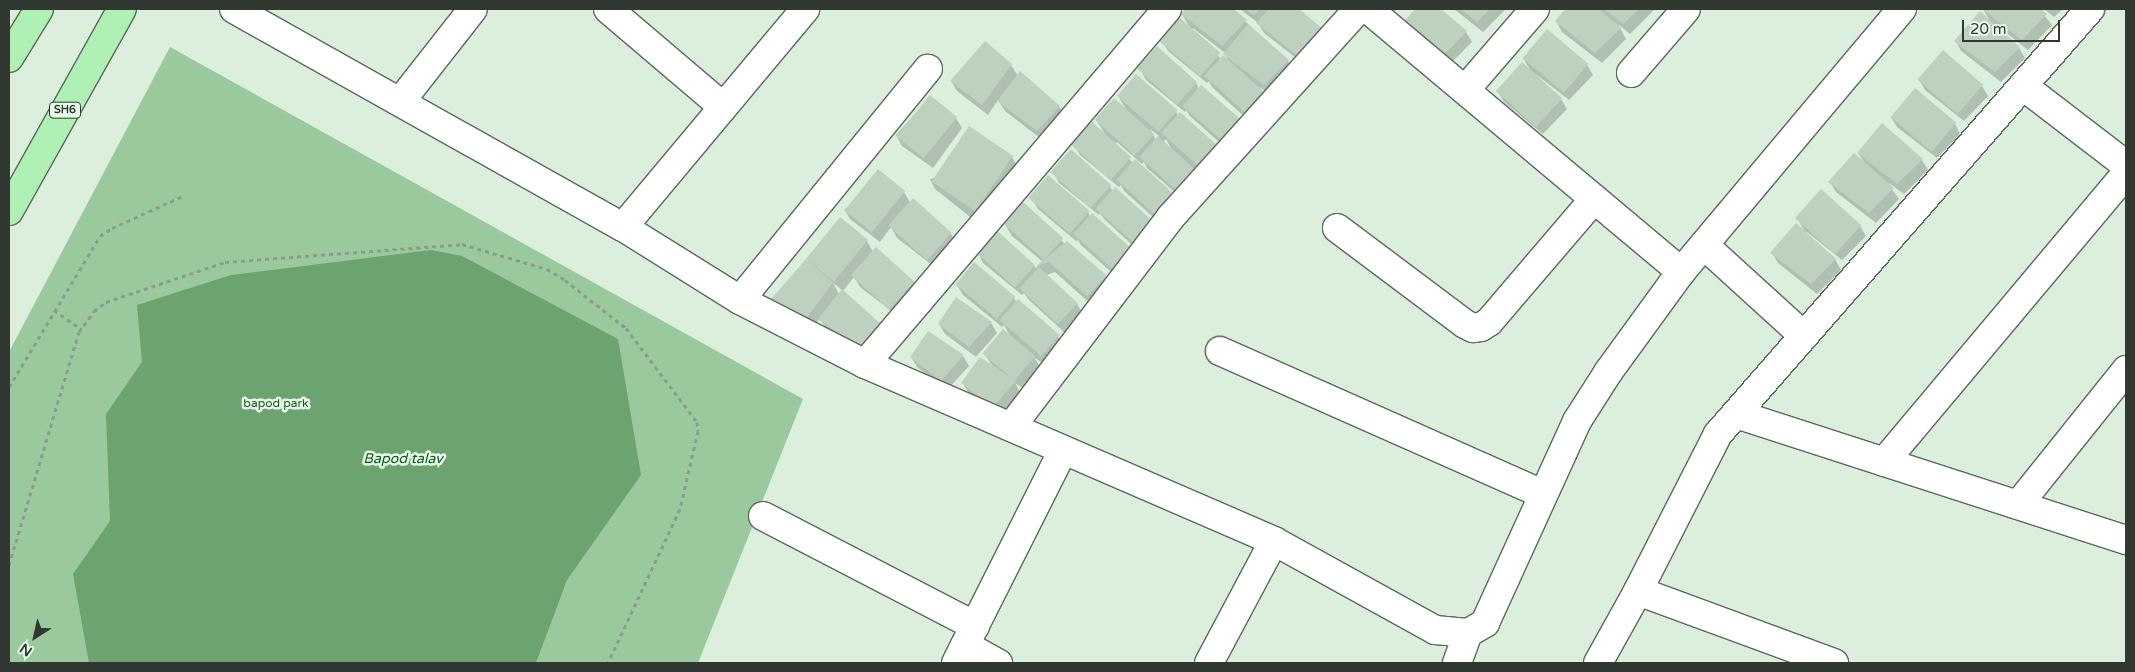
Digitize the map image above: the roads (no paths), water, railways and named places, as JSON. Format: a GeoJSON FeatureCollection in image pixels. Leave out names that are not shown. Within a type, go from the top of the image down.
{"type":"FeatureCollection","features":[{"type":"Feature","properties":{"kind":"main road"},"geometry":{"type":"LineString","coordinates":[[9,58],[40,9]]}},
{"type":"Feature","properties":{"kind":"main road","name":"SH6"},"geometry":{"type":"LineString","coordinates":[[9,211],[122,9]]}},
{"type":"Feature","properties":{"kind":"street"},"geometry":{"type":"LineString","coordinates":[[234,9],[623,227],[740,300],[865,364],[1274,540],[1435,630],[1468,633],[1485,623],[1577,421],[1609,371],[1681,272],[1902,9]]}},
{"type":"Feature","properties":{"kind":"street"},"geometry":{"type":"LineString","coordinates":[[400,102],[473,9]]}},
{"type":"Feature","properties":{"kind":"street"},"geometry":{"type":"LineString","coordinates":[[608,9],[723,107]]}},
{"type":"Feature","properties":{"kind":"street"},"geometry":{"type":"LineString","coordinates":[[865,364],[1167,9]]}},
{"type":"Feature","properties":{"kind":"street"},"geometry":{"type":"LineString","coordinates":[[1011,428],[1171,217],[1358,9]]}},
{"type":"Feature","properties":{"kind":"street"},"geometry":{"type":"LineString","coordinates":[[1368,9],[1681,272]]}},
{"type":"Feature","properties":{"kind":"street"},"geometry":{"type":"LineString","coordinates":[[1465,90],[1535,9]]}},
{"type":"Feature","properties":{"kind":"street"},"geometry":{"type":"LineString","coordinates":[[1631,73],[1686,9]]}},
{"type":"Feature","properties":{"kind":"street"},"geometry":{"type":"LineString","coordinates":[[1598,663],[1638,591],[1718,434],[2090,9]]}},
{"type":"Feature","properties":{"kind":"street"},"geometry":{"type":"LineString","coordinates":[[623,227],[723,107],[800,10]]}},
{"type":"Feature","properties":{"kind":"street"},"geometry":{"type":"LineString","coordinates":[[740,300],[928,69]]}},
{"type":"Feature","properties":{"kind":"street"},"geometry":{"type":"LineString","coordinates":[[2023,86],[2126,165]]}},
{"type":"Feature","properties":{"kind":"street"},"geometry":{"type":"LineString","coordinates":[[1884,462],[2126,174]]}},
{"type":"Feature","properties":{"kind":"street"},"geometry":{"type":"LineString","coordinates":[[1337,228],[1465,324],[1473,328],[1481,328],[1489,322],[1594,199]]}},
{"type":"Feature","properties":{"kind":"street"},"geometry":{"type":"LineString","coordinates":[[1704,245],[1804,336]]}},
{"type":"Feature","properties":{"kind":"street"},"geometry":{"type":"LineString","coordinates":[[1220,351],[1543,494]]}},
{"type":"Feature","properties":{"kind":"street"},"geometry":{"type":"LineString","coordinates":[[2018,505],[2126,370]]}},
{"type":"Feature","properties":{"kind":"street"},"geometry":{"type":"LineString","coordinates":[[1736,414],[2126,540]]}},
{"type":"Feature","properties":{"kind":"street"},"geometry":{"type":"LineString","coordinates":[[965,645],[1062,450]]}},
{"type":"Feature","properties":{"kind":"street"},"geometry":{"type":"LineString","coordinates":[[763,516],[965,645],[998,663]]}},
{"type":"Feature","properties":{"kind":"street"},"geometry":{"type":"LineString","coordinates":[[1209,663],[1274,540]]}},
{"type":"Feature","properties":{"kind":"street"},"geometry":{"type":"LineString","coordinates":[[1638,591],[1834,663]]}},
{"type":"Feature","properties":{"kind":"street"},"geometry":{"type":"LineString","coordinates":[[1457,663],[1468,633]]}},
{"type":"Feature","properties":{"kind":"water","name":"Bapod talav"},"geometry":{"type":"Polygon","coordinates":[[[431,250],[462,256],[618,339],[641,475],[567,580],[536,663],[89,663],[73,574],[110,521],[106,414],[142,362],[137,305],[231,275],[431,250]]]}},
{"type":"Feature","properties":{"kind":"park label","name":"bapod park"},"geometry":{"type":"Point","coordinates":[276,404]}}]}
